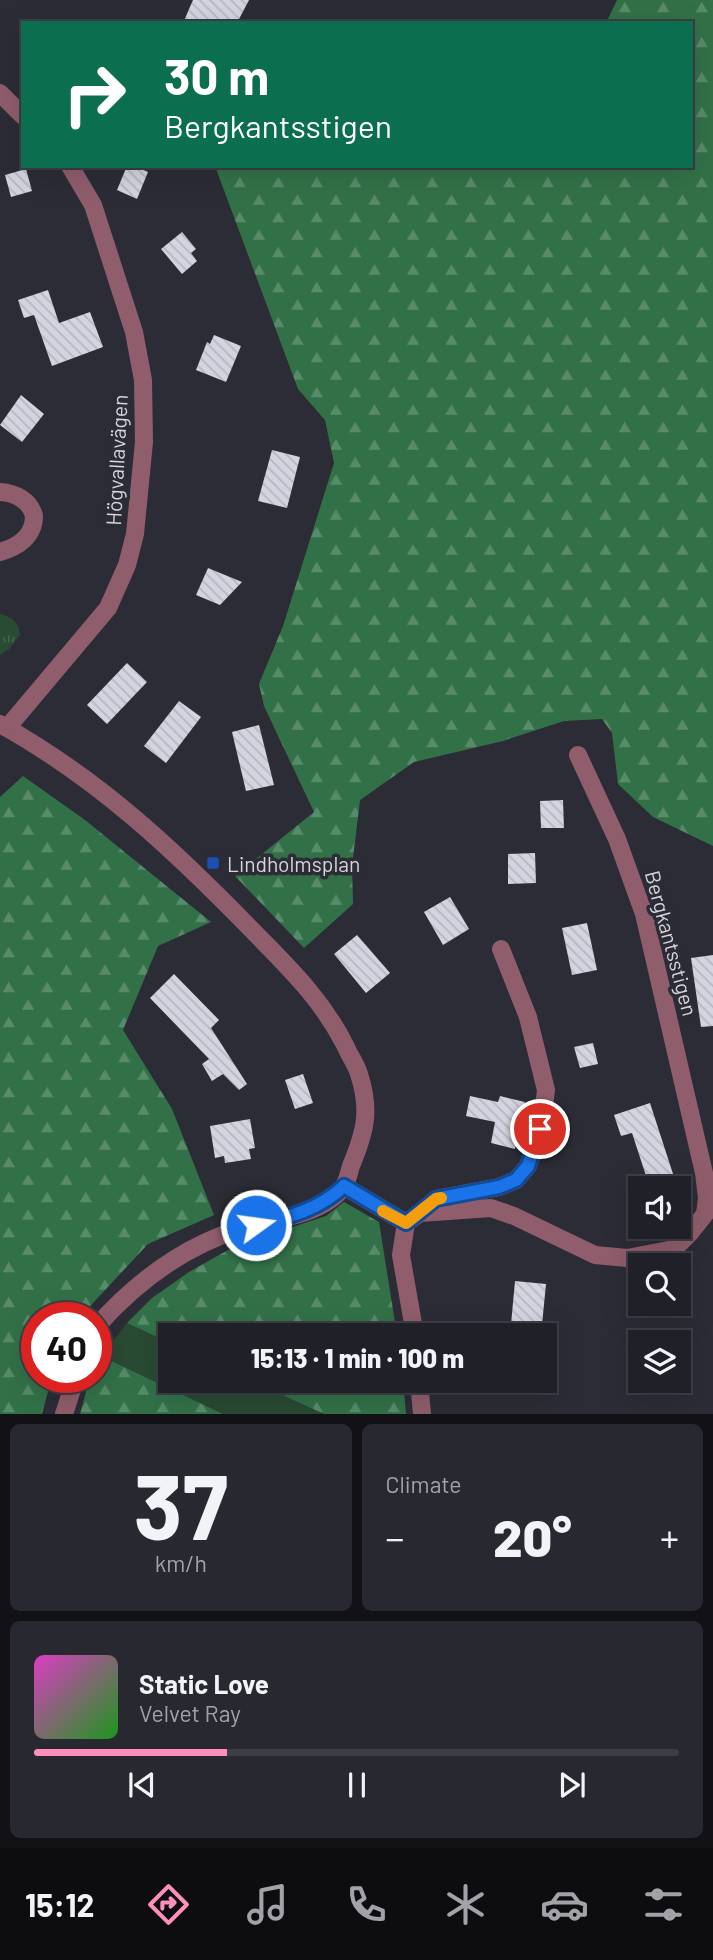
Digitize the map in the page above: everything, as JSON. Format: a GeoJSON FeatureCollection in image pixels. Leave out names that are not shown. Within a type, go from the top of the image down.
{"type":"FeatureCollection","features":[{"type":"Feature","properties":{"kind":"street"},"geometry":{"type":"LineString","coordinates":[[0,93],[21,114]]}},
{"type":"Feature","properties":{"kind":"street","name":"Högvallavägen"},"geometry":{"type":"LineString","coordinates":[[4,726],[108,608],[127,565],[135,534],[144,442],[144,380],[134,332],[93,205],[71,168]]}},
{"type":"Feature","properties":{"kind":"street"},"geometry":{"type":"LineString","coordinates":[[0,492],[17,496],[26,502],[34,516],[31,530],[21,543],[0,552]]}},
{"type":"Feature","properties":{"kind":"street"},"geometry":{"type":"LineString","coordinates":[[4,726],[88,779],[164,842],[313,993],[331,1019],[359,1073],[364,1098],[366,1121],[362,1143],[344,1186],[331,1198],[307,1211],[239,1229],[168,1262],[146,1278],[112,1311]]}},
{"type":"Feature","properties":{"kind":"street","name":"Bergkantsstigen"},"geometry":{"type":"LineString","coordinates":[[413,1218],[491,1208],[514,1216],[595,1255],[627,1258],[674,1248],[709,1211],[704,1173],[643,914],[617,839],[578,755]]}},
{"type":"Feature","properties":{"kind":"street"},"geometry":{"type":"LineString","coordinates":[[413,1323],[401,1255],[413,1218],[436,1199],[499,1187],[516,1180],[528,1166],[543,1115],[545,1090],[528,1017],[501,949]]}},
{"type":"Feature","properties":{"kind":"street"},"geometry":{"type":"LineString","coordinates":[[344,1186],[413,1218]]}},
{"type":"Feature","properties":{"kind":"street"},"geometry":{"type":"LineString","coordinates":[[64,1414],[71,1393]]}},
{"type":"Feature","properties":{"kind":"street"},"geometry":{"type":"LineString","coordinates":[[420,1393],[422,1414]]}},
{"type":"Feature","properties":{"kind":"green space"},"geometry":{"type":"Polygon","coordinates":[[[617,0],[713,0],[713,846],[653,817],[618,784],[612,733],[602,719],[564,721],[503,741],[414,762],[360,800],[352,866],[353,904],[304,948],[235,876],[314,812],[264,706],[259,684],[283,626],[334,463],[325,420],[298,389],[216,168],[693,168],[693,21],[607,21],[617,0]]]}},
{"type":"Feature","properties":{"kind":"green space"},"geometry":{"type":"Polygon","coordinates":[[[0,614],[14,621],[20,635],[9,649],[0,655],[0,614]]]}},
{"type":"Feature","properties":{"kind":"green space"},"geometry":{"type":"Polygon","coordinates":[[[23,776],[85,820],[211,922],[158,946],[123,1030],[172,1109],[214,1215],[148,1244],[94,1302],[21,1302],[21,1393],[48,1393],[42,1414],[0,1414],[0,797],[23,776]]]}},
{"type":"Feature","properties":{"kind":"green space"},"geometry":{"type":"Polygon","coordinates":[[[344,1202],[379,1222],[395,1323],[158,1323],[158,1337],[127,1323],[152,1298],[189,1272],[235,1246],[326,1216],[344,1202]]]}},
{"type":"Feature","properties":{"kind":"green space"},"geometry":{"type":"Polygon","coordinates":[[[127,1323],[158,1337],[158,1383],[112,1361],[112,1342],[127,1323]]]}},
{"type":"Feature","properties":{"kind":"green space"},"geometry":{"type":"Polygon","coordinates":[[[112,1361],[158,1383],[158,1393],[179,1393],[223,1414],[80,1414],[86,1393],[112,1393],[112,1361]]]}},
{"type":"Feature","properties":{"kind":"green space"},"geometry":{"type":"Polygon","coordinates":[[[179,1393],[278,1393],[324,1414],[223,1414],[179,1393]]]}},
{"type":"Feature","properties":{"kind":"green space"},"geometry":{"type":"Polygon","coordinates":[[[278,1393],[404,1393],[406,1414],[324,1414],[278,1393]]]}},
{"type":"Feature","properties":{"kind":"building"},"geometry":{"type":"Polygon","coordinates":[[[193,0],[249,0],[238,21],[184,21],[193,0]]]}},
{"type":"Feature","properties":{"kind":"building"},"geometry":{"type":"Polygon","coordinates":[[[126,168],[139,168],[148,172],[137,199],[117,190],[126,168]]]}},
{"type":"Feature","properties":{"kind":"building"},"geometry":{"type":"Polygon","coordinates":[[[26,169],[32,191],[11,197],[5,175],[26,169]]]}},
{"type":"Feature","properties":{"kind":"building"},"geometry":{"type":"Polygon","coordinates":[[[182,232],[196,249],[191,253],[197,261],[182,274],[161,249],[182,232]]]}},
{"type":"Feature","properties":{"kind":"building"},"geometry":{"type":"Polygon","coordinates":[[[48,290],[59,323],[90,312],[103,347],[52,366],[34,315],[24,318],[18,300],[48,290]]]}},
{"type":"Feature","properties":{"kind":"building"},"geometry":{"type":"Polygon","coordinates":[[[214,335],[241,346],[226,382],[196,370],[207,342],[210,344],[214,335]]]}},
{"type":"Feature","properties":{"kind":"building"},"geometry":{"type":"Polygon","coordinates":[[[21,395],[44,414],[22,442],[0,425],[21,395]]]}},
{"type":"Feature","properties":{"kind":"building"},"geometry":{"type":"Polygon","coordinates":[[[272,450],[300,457],[287,508],[258,501],[272,450]]]}},
{"type":"Feature","properties":{"kind":"building"},"geometry":{"type":"Polygon","coordinates":[[[208,568],[242,582],[220,605],[196,595],[208,568]]]}},
{"type":"Feature","properties":{"kind":"building"},"geometry":{"type":"Polygon","coordinates":[[[127,663],[147,682],[107,724],[87,705],[127,663]]]}},
{"type":"Feature","properties":{"kind":"building"},"geometry":{"type":"Polygon","coordinates":[[[179,701],[201,717],[166,763],[144,746],[179,701]]]}},
{"type":"Feature","properties":{"kind":"building"},"geometry":{"type":"Polygon","coordinates":[[[259,725],[274,785],[246,791],[232,732],[259,725]]]}},
{"type":"Feature","properties":{"kind":"building"},"geometry":{"type":"Polygon","coordinates":[[[563,800],[564,828],[541,828],[540,801],[563,800]]]}},
{"type":"Feature","properties":{"kind":"building"},"geometry":{"type":"Polygon","coordinates":[[[535,853],[536,883],[508,884],[508,854],[535,853]]]}},
{"type":"Feature","properties":{"kind":"building"},"geometry":{"type":"Polygon","coordinates":[[[450,897],[469,929],[443,945],[424,912],[450,897]]]}},
{"type":"Feature","properties":{"kind":"building"},"geometry":{"type":"Polygon","coordinates":[[[587,923],[597,970],[572,975],[562,928],[587,923]]]}},
{"type":"Feature","properties":{"kind":"building"},"geometry":{"type":"Polygon","coordinates":[[[357,935],[390,973],[366,993],[334,954],[357,935]]]}},
{"type":"Feature","properties":{"kind":"building"},"geometry":{"type":"Polygon","coordinates":[[[713,955],[713,1026],[701,1027],[691,958],[713,955]]]}},
{"type":"Feature","properties":{"kind":"building"},"geometry":{"type":"Polygon","coordinates":[[[174,974],[219,1020],[211,1028],[247,1084],[239,1090],[223,1074],[212,1081],[202,1064],[209,1059],[150,998],[174,974]]]}},
{"type":"Feature","properties":{"kind":"building"},"geometry":{"type":"Polygon","coordinates":[[[593,1043],[598,1064],[580,1068],[574,1047],[593,1043]]]}},
{"type":"Feature","properties":{"kind":"building"},"geometry":{"type":"Polygon","coordinates":[[[303,1074],[313,1103],[295,1109],[285,1080],[303,1074]]]}},
{"type":"Feature","properties":{"kind":"building"},"geometry":{"type":"Polygon","coordinates":[[[470,1096],[498,1102],[500,1096],[525,1102],[515,1149],[491,1143],[495,1122],[466,1116],[470,1096]]]}},
{"type":"Feature","properties":{"kind":"building"},"geometry":{"type":"Polygon","coordinates":[[[650,1103],[674,1176],[646,1176],[632,1133],[621,1136],[614,1115],[650,1103]]]}},
{"type":"Feature","properties":{"kind":"building"},"geometry":{"type":"Polygon","coordinates":[[[250,1119],[255,1148],[249,1149],[251,1159],[225,1163],[224,1156],[215,1158],[210,1126],[250,1119]]]}},
{"type":"Feature","properties":{"kind":"building"},"geometry":{"type":"Polygon","coordinates":[[[515,1281],[546,1284],[542,1323],[511,1323],[515,1281]]]}},
{"type":"Feature","properties":{"kind":"slow traffic"},"geometry":{"type":"LineString","coordinates":[[383,1211],[406,1223],[441,1198]]}},
{"type":"Feature","properties":{"kind":"place","name":"Lindholmsplan"},"geometry":{"type":"Point","coordinates":[213,863]}},
{"type":"Feature","properties":{"kind":"route"},"geometry":{"type":"LineString","coordinates":[[256,1225],[307,1211],[331,1198],[344,1186],[406,1223],[436,1199],[499,1187],[516,1180],[528,1166],[540,1129]]}}]}
